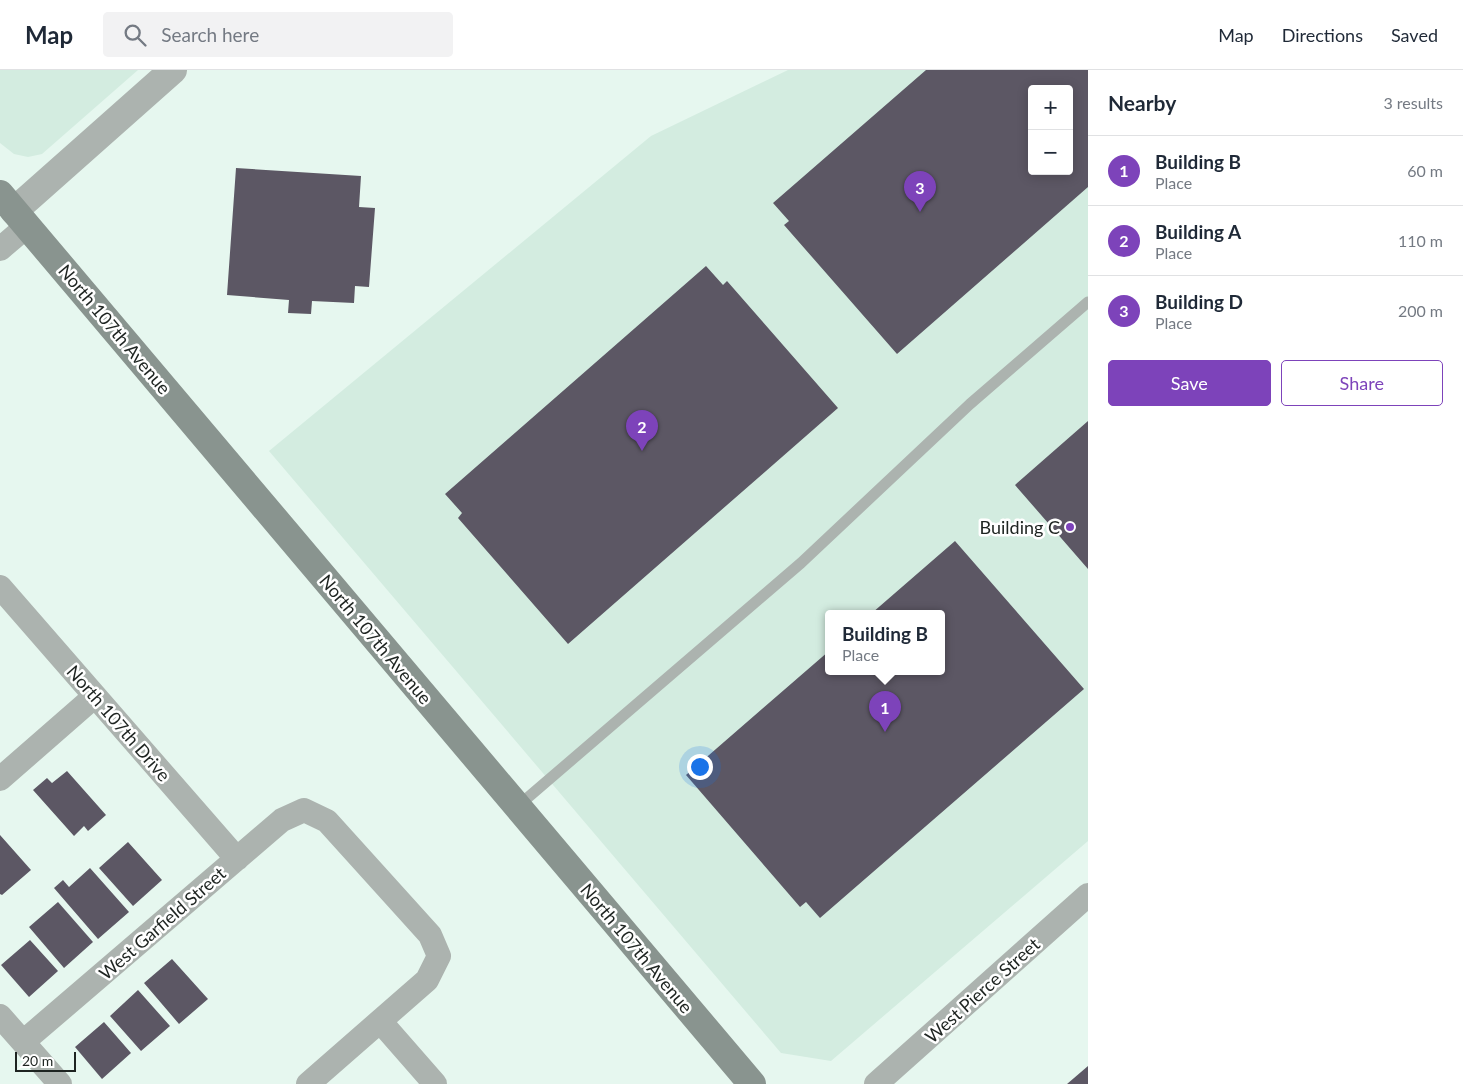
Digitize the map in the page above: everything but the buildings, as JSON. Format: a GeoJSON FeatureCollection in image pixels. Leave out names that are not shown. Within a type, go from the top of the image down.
{"type":"FeatureCollection","features":[{"type":"Feature","properties":{"kind":"main road","name":"North 107th Avenue"},"geometry":{"type":"LineString","coordinates":[[14,210],[752,1084]]}},
{"type":"Feature","properties":{"kind":"street"},"geometry":{"type":"LineString","coordinates":[[0,249],[14,210],[173,70]]}},
{"type":"Feature","properties":{"kind":"street","name":"North 107th Drive"},"geometry":{"type":"LineString","coordinates":[[0,588],[237,859]]}},
{"type":"Feature","properties":{"kind":"street"},"geometry":{"type":"LineString","coordinates":[[0,779],[95,696]]}},
{"type":"Feature","properties":{"kind":"street","name":"West Garfield Street"},"geometry":{"type":"LineString","coordinates":[[24,1042],[282,820],[304,810],[327,821],[430,935],[439,956],[427,980],[380,1021]]}},
{"type":"Feature","properties":{"kind":"street","name":"West Pierce Street"},"geometry":{"type":"LineString","coordinates":[[876,1084],[1088,895]]}},
{"type":"Feature","properties":{"kind":"street"},"geometry":{"type":"LineString","coordinates":[[0,1016],[60,1084]]}},
{"type":"Feature","properties":{"kind":"street"},"geometry":{"type":"LineString","coordinates":[[308,1084],[380,1021],[435,1084]]}},
{"type":"Feature","properties":{"kind":"lane"},"geometry":{"type":"LineString","coordinates":[[518,806],[801,563],[970,404],[1088,302]]}},
{"type":"Feature","properties":{"kind":"shaded area"},"geometry":{"type":"Polygon","coordinates":[[[0,70],[138,70],[42,154],[28,157],[14,154],[0,143],[0,70]]]}},
{"type":"Feature","properties":{"kind":"shaded area"},"geometry":{"type":"Polygon","coordinates":[[[788,70],[1088,70],[1088,841],[831,1061],[781,1053],[269,451],[651,136],[788,70]]]}},
{"type":"Feature","properties":{"kind":"place","name":"Building D"},"geometry":{"type":"Point","coordinates":[920,212]}},
{"type":"Feature","properties":{"kind":"place","name":"Building A"},"geometry":{"type":"Point","coordinates":[642,451]}},
{"type":"Feature","properties":{"kind":"place","name":"Building C"},"geometry":{"type":"Point","coordinates":[1070,527]}},
{"type":"Feature","properties":{"kind":"place","name":"Building B"},"geometry":{"type":"Point","coordinates":[885,732]}}]}
